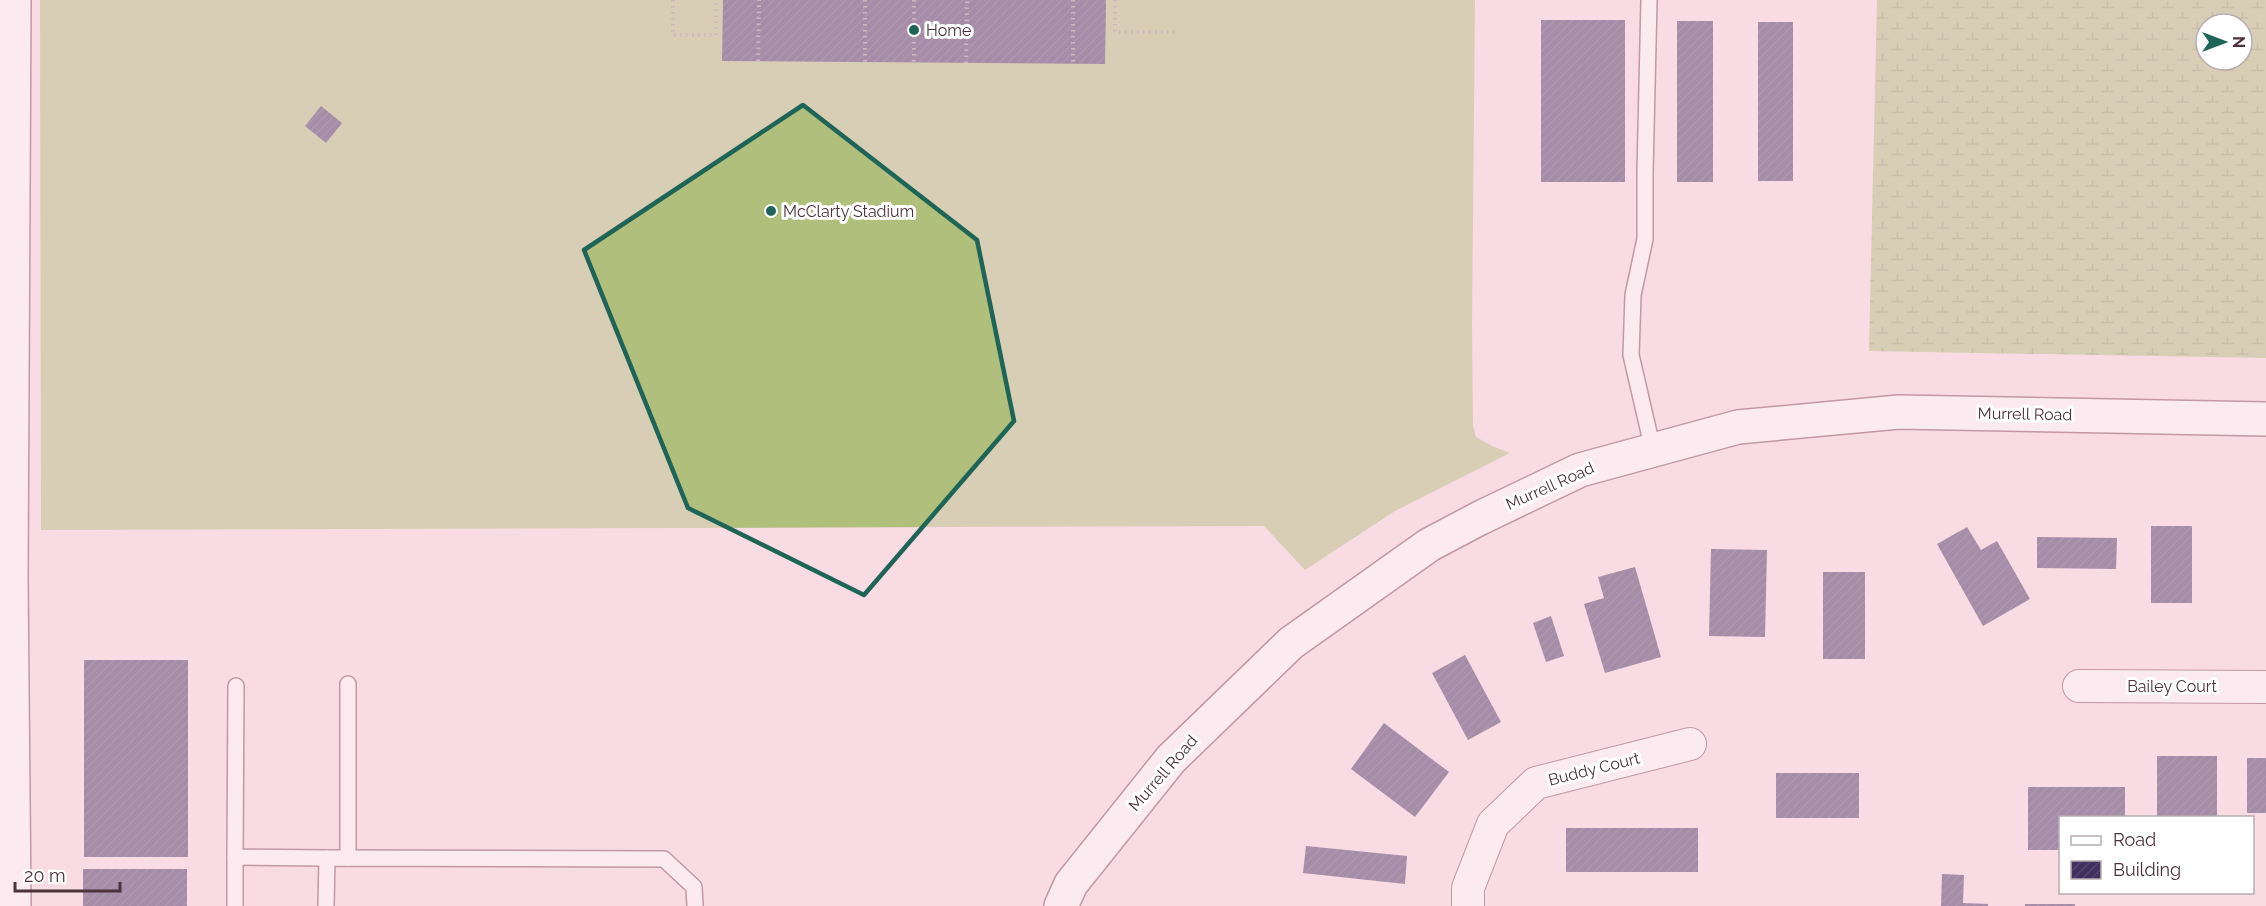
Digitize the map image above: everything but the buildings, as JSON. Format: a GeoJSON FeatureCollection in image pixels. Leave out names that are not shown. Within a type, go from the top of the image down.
{"type":"FeatureCollection","features":[{"type":"Feature","properties":{"kind":"street"},"geometry":{"type":"LineString","coordinates":[[14,0],[6,576],[14,906]]}},
{"type":"Feature","properties":{"kind":"street","name":"Murrell Road"},"geometry":{"type":"LineString","coordinates":[[1060,906],[1071,884],[1171,759],[1291,643],[1439,539],[1580,470],[1738,427],[1899,412],[2266,419]]}},
{"type":"Feature","properties":{"kind":"street","name":"Bailey Court"},"geometry":{"type":"LineString","coordinates":[[2079,686],[2266,687]]}},
{"type":"Feature","properties":{"kind":"street","name":"Buddy Court"},"geometry":{"type":"LineString","coordinates":[[1468,906],[1468,888],[1493,824],[1536,783],[1690,744]]}},
{"type":"Feature","properties":{"kind":"lane"},"geometry":{"type":"LineString","coordinates":[[1649,0],[1645,239],[1633,295],[1631,355],[1653,450]]}},
{"type":"Feature","properties":{"kind":"lane"},"geometry":{"type":"LineString","coordinates":[[348,684],[348,858]]}},
{"type":"Feature","properties":{"kind":"lane"},"geometry":{"type":"LineString","coordinates":[[235,906],[236,686]]}},
{"type":"Feature","properties":{"kind":"lane"},"geometry":{"type":"LineString","coordinates":[[235,857],[664,859],[694,887],[695,906]]}},
{"type":"Feature","properties":{"kind":"lane"},"geometry":{"type":"LineString","coordinates":[[326,906],[327,858]]}},
{"type":"Feature","properties":{"kind":"path"},"geometry":{"type":"LineString","coordinates":[[673,0],[673,35],[716,35],[716,0]]}},
{"type":"Feature","properties":{"kind":"path"},"geometry":{"type":"LineString","coordinates":[[758,61],[759,0]]}},
{"type":"Feature","properties":{"kind":"path"},"geometry":{"type":"LineString","coordinates":[[865,0],[865,62]]}},
{"type":"Feature","properties":{"kind":"path"},"geometry":{"type":"LineString","coordinates":[[914,0],[914,62]]}},
{"type":"Feature","properties":{"kind":"path"},"geometry":{"type":"LineString","coordinates":[[966,63],[967,0]]}},
{"type":"Feature","properties":{"kind":"path"},"geometry":{"type":"LineString","coordinates":[[1072,0],[1072,64]]}},
{"type":"Feature","properties":{"kind":"path"},"geometry":{"type":"LineString","coordinates":[[1115,0],[1115,32],[1179,32]]}},
{"type":"Feature","properties":{"kind":"highlighted area"},"geometry":{"type":"Polygon","coordinates":[[[803,105],[977,240],[1014,421],[864,595],[688,508],[584,250],[803,105]]]}},
{"type":"Feature","properties":{"kind":"green space","name":"McClarty Stadium"},"geometry":{"type":"Polygon","coordinates":[[[40,0],[1475,0],[1473,426],[1476,437],[1510,453],[1395,511],[1305,570],[1264,526],[41,530],[40,0]]]}},
{"type":"Feature","properties":{"kind":"green space"},"geometry":{"type":"Polygon","coordinates":[[[1877,0],[2266,0],[2266,358],[1869,351],[1877,0]]]}},
{"type":"Feature","properties":{"kind":"place","name":"Home"},"geometry":{"type":"Point","coordinates":[914,30]}},
{"type":"Feature","properties":{"kind":"place","name":"McClarty Stadium"},"geometry":{"type":"Point","coordinates":[771,211]}}]}
